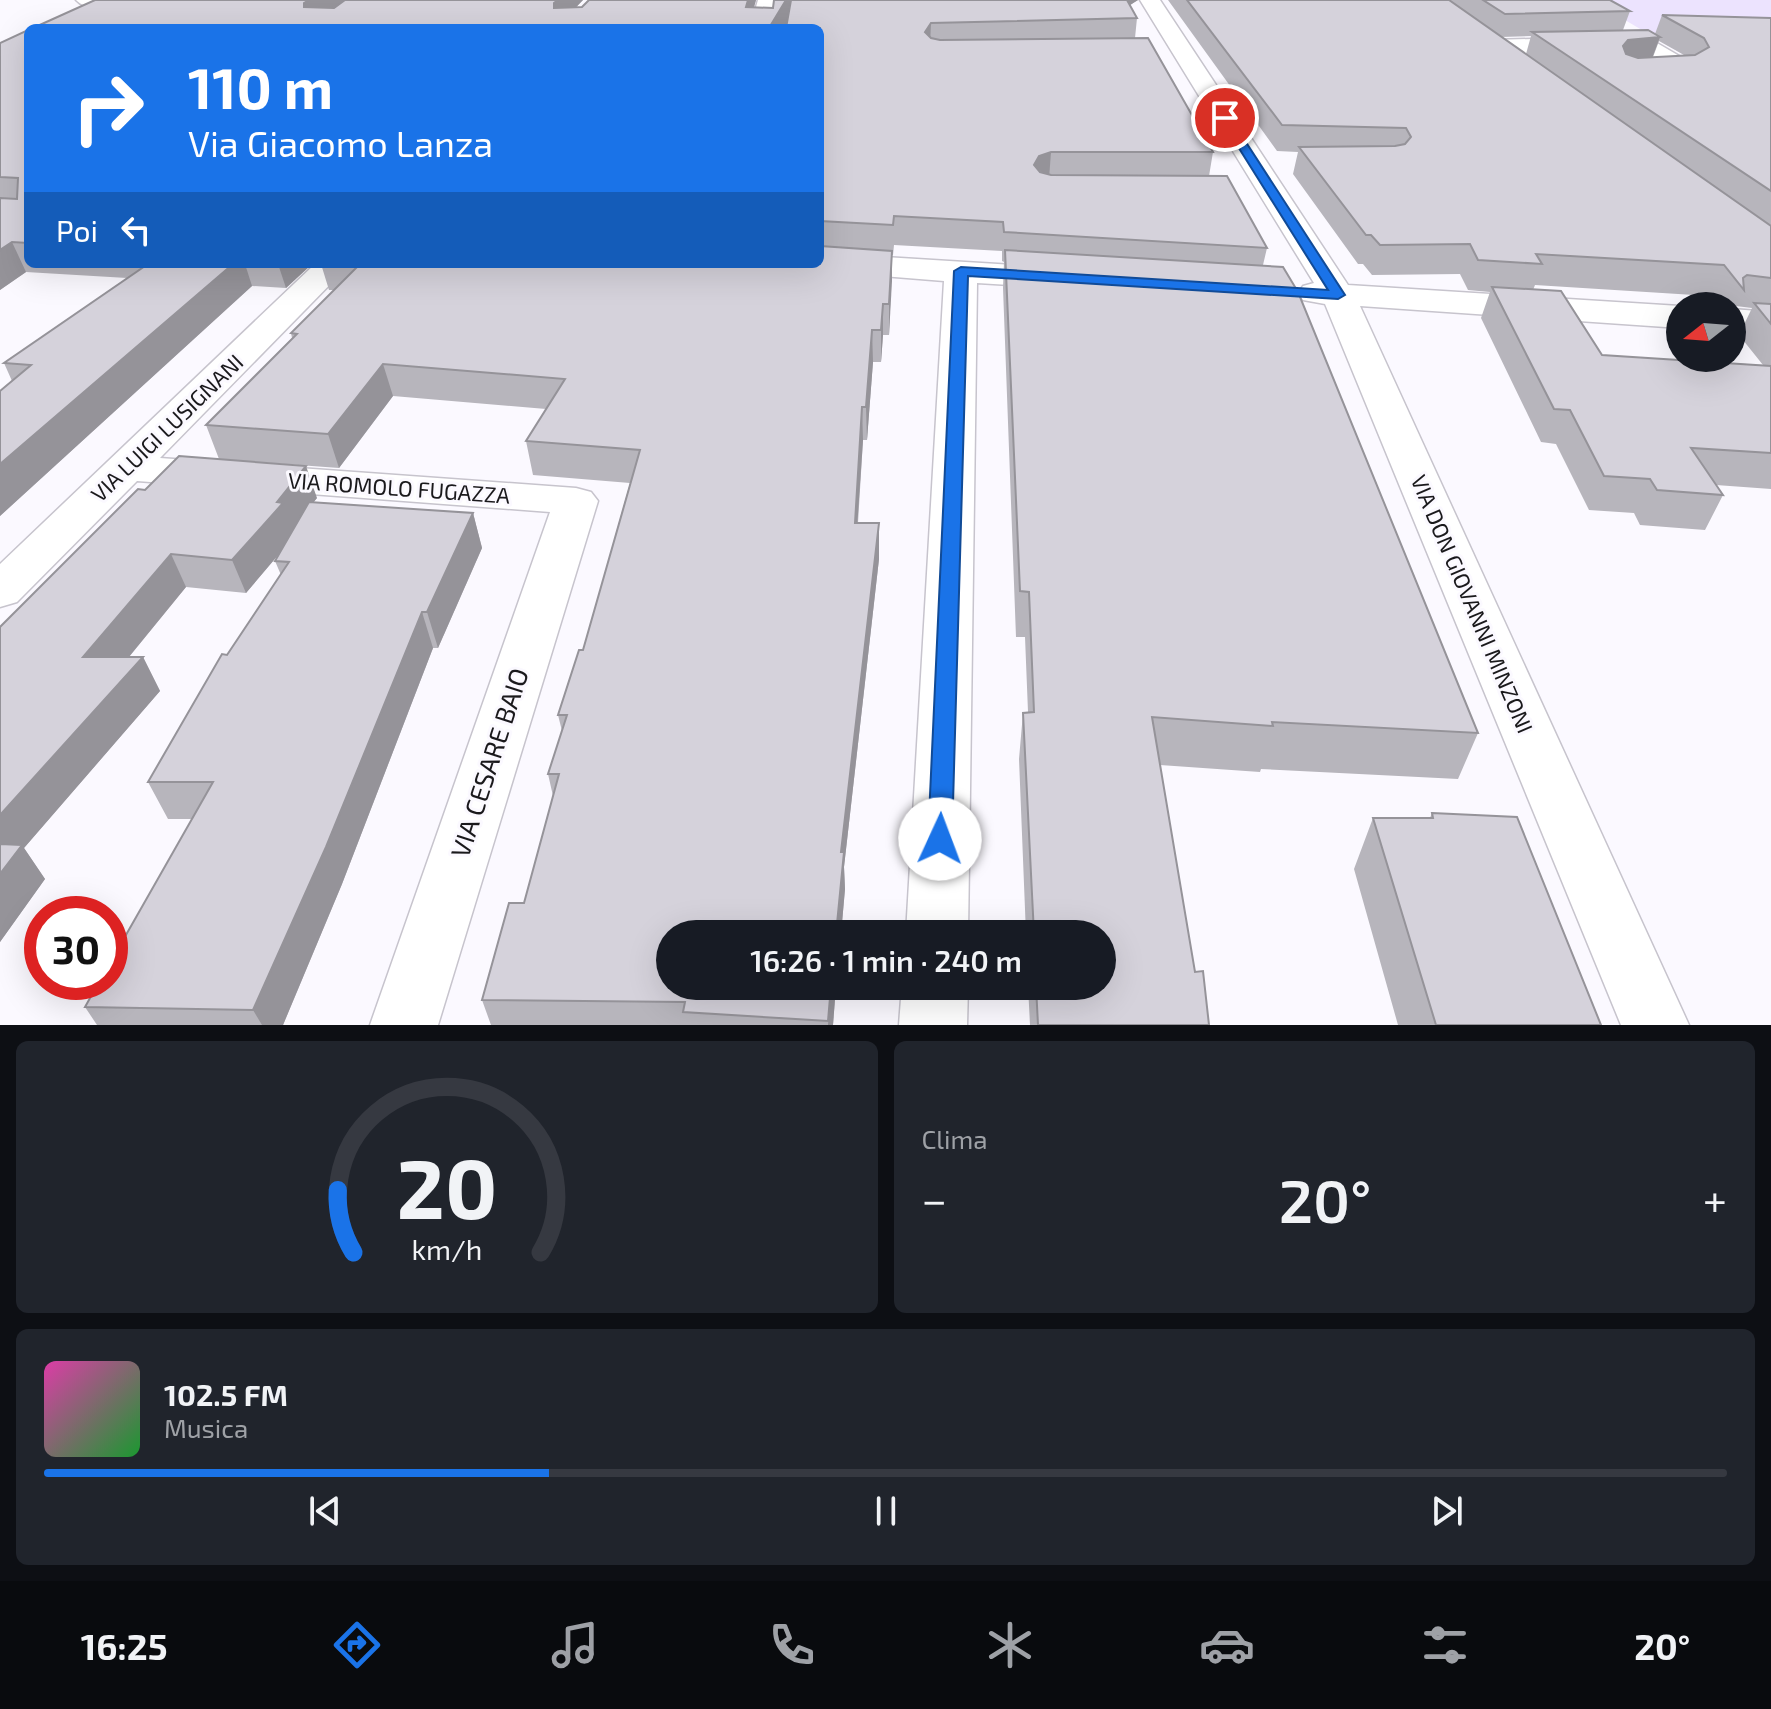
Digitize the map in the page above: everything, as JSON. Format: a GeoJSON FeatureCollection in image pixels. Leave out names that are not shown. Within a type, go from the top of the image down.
{"type":"FeatureCollection","features":[{"type":"Feature","properties":{"kind":"street"},"geometry":{"type":"LineString","coordinates":[[83,7],[110,0]]}},
{"type":"Feature","properties":{"kind":"street"},"geometry":{"type":"LineString","coordinates":[[762,24],[768,0]]}},
{"type":"Feature","properties":{"kind":"street","name":"VIA DON GIOVANNI MINZONI"},"geometry":{"type":"LineString","coordinates":[[1150,0],[1167,51],[1262,177],[1338,295],[1655,1025]]}},
{"type":"Feature","properties":{"kind":"street"},"geometry":{"type":"LineString","coordinates":[[1465,28],[1529,74]]}},
{"type":"Feature","properties":{"kind":"street"},"geometry":{"type":"LineString","coordinates":[[1491,47],[1645,43],[1685,69],[1629,72]]}},
{"type":"Feature","properties":{"kind":"street"},"geometry":{"type":"LineString","coordinates":[[824,263],[1102,280]]}},
{"type":"Feature","properties":{"kind":"street","name":"VIA LUIGI LUSIGNANI"},"geometry":{"type":"LineString","coordinates":[[0,591],[330,268]]}},
{"type":"Feature","properties":{"kind":"street"},"geometry":{"type":"LineString","coordinates":[[938,920],[961,271]]}},
{"type":"Feature","properties":{"kind":"street"},"geometry":{"type":"LineString","coordinates":[[1291,292],[1666,316]]}},
{"type":"Feature","properties":{"kind":"street"},"geometry":{"type":"LineString","coordinates":[[1746,321],[1771,323]]}},
{"type":"Feature","properties":{"kind":"street","name":"VIA ROMOLO FUGAZZA"},"geometry":{"type":"LineString","coordinates":[[126,468],[576,501]]}},
{"type":"Feature","properties":{"kind":"street","name":"VIA CESARE BAIO"},"geometry":{"type":"LineString","coordinates":[[404,1025],[576,501]]}},
{"type":"Feature","properties":{"kind":"street"},"geometry":{"type":"LineString","coordinates":[[933,1025],[934,1000]]}},
{"type":"Feature","properties":{"kind":"shaded area"},"geometry":{"type":"Polygon","coordinates":[[[1591,0],[1771,0],[1771,106],[1591,0]]]}},
{"type":"Feature","properties":{"kind":"building"},"geometry":{"type":"Polygon","coordinates":[[[95,0],[309,0],[304,7],[334,8],[345,0],[558,0],[554,8],[582,7],[589,0],[748,0],[746,7],[773,8],[774,0],[786,0],[771,24],[42,24],[95,0]]]}},
{"type":"Feature","properties":{"kind":"building"},"geometry":{"type":"Polygon","coordinates":[[[791,0],[1127,0],[1137,18],[931,23],[925,32],[931,38],[940,40],[1148,38],[1213,152],[1051,152],[1039,156],[1034,165],[1040,172],[1051,175],[1227,176],[1267,248],[1004,232],[1003,222],[894,216],[893,225],[824,221],[824,24],[787,24],[791,0]]]}},
{"type":"Feature","properties":{"kind":"building"},"geometry":{"type":"Polygon","coordinates":[[[1187,0],[1449,0],[1771,226],[1771,278],[1747,275],[1743,278],[1744,290],[1724,265],[1536,254],[1542,264],[1478,260],[1470,244],[1380,245],[1371,235],[1366,235],[1299,147],[1395,146],[1405,144],[1411,137],[1406,128],[1282,125],[1187,0]]]}},
{"type":"Feature","properties":{"kind":"building"},"geometry":{"type":"Polygon","coordinates":[[[1483,0],[1610,0],[1630,11],[1505,14],[1483,0]]]}},
{"type":"Feature","properties":{"kind":"building"},"geometry":{"type":"Polygon","coordinates":[[[1662,15],[1771,18],[1771,191],[1532,32],[1648,30],[1660,37],[1628,40],[1623,46],[1626,54],[1638,58],[1695,55],[1709,47],[1704,38],[1662,15]]]}},
{"type":"Feature","properties":{"kind":"building"},"geometry":{"type":"Polygon","coordinates":[[[24,32],[24,243],[12,242],[0,250],[0,198],[17,199],[18,178],[0,177],[0,43],[24,32]]]}},
{"type":"Feature","properties":{"kind":"building"},"geometry":{"type":"Polygon","coordinates":[[[824,246],[892,251],[889,304],[883,304],[881,330],[872,330],[866,407],[862,407],[855,523],[879,523],[841,852],[844,852],[837,920],[656,920],[656,1000],[830,1000],[828,1021],[683,1012],[685,1002],[482,1000],[509,903],[524,903],[559,774],[548,774],[567,715],[558,715],[579,650],[583,650],[640,450],[526,441],[565,379],[383,364],[328,434],[206,425],[297,334],[291,333],[356,268],[824,268],[824,246]]]}},
{"type":"Feature","properties":{"kind":"building"},"geometry":{"type":"Polygon","coordinates":[[[1005,250],[1283,267],[1298,292],[1478,733],[1272,722],[1273,726],[1152,717],[1195,972],[1203,971],[1209,1025],[1038,1025],[1037,1000],[1116,1000],[1116,920],[1033,920],[1023,713],[1034,712],[1029,592],[1020,591],[1005,250]]]}},
{"type":"Feature","properties":{"kind":"building"},"geometry":{"type":"Polygon","coordinates":[[[142,268],[228,268],[0,464],[0,391],[31,365],[4,363],[142,268]]]}},
{"type":"Feature","properties":{"kind":"building"},"geometry":{"type":"Polygon","coordinates":[[[1492,287],[1561,291],[1602,355],[1666,359],[1666,372],[1746,372],[1746,364],[1771,366],[1771,453],[1691,448],[1723,495],[1657,490],[1650,479],[1604,476],[1570,410],[1554,409],[1492,287]]]}},
{"type":"Feature","properties":{"kind":"building"},"geometry":{"type":"Polygon","coordinates":[[[1754,303],[1771,304],[1771,324],[1754,303]]]}},
{"type":"Feature","properties":{"kind":"building"},"geometry":{"type":"Polygon","coordinates":[[[179,456],[306,466],[277,502],[283,503],[232,560],[171,554],[83,657],[143,657],[0,815],[0,627],[138,489],[145,490],[179,456]]]}},
{"type":"Feature","properties":{"kind":"building"},"geometry":{"type":"Polygon","coordinates":[[[309,502],[473,513],[427,612],[422,612],[326,847],[253,1010],[85,1007],[89,1000],[128,1000],[128,931],[213,782],[148,782],[222,654],[227,655],[289,562],[275,561],[309,502]]]}},
{"type":"Feature","properties":{"kind":"building"},"geometry":{"type":"Polygon","coordinates":[[[1432,813],[1517,817],[1601,1025],[1436,1025],[1373,818],[1433,818],[1432,813]]]}},
{"type":"Feature","properties":{"kind":"building"},"geometry":{"type":"Polygon","coordinates":[[[0,844],[22,845],[0,874],[0,844]]]}},
{"type":"Feature","properties":{"kind":"route"},"geometry":{"type":"LineString","coordinates":[[940,839],[961,271],[1338,295],[1225,118]]}}]}
